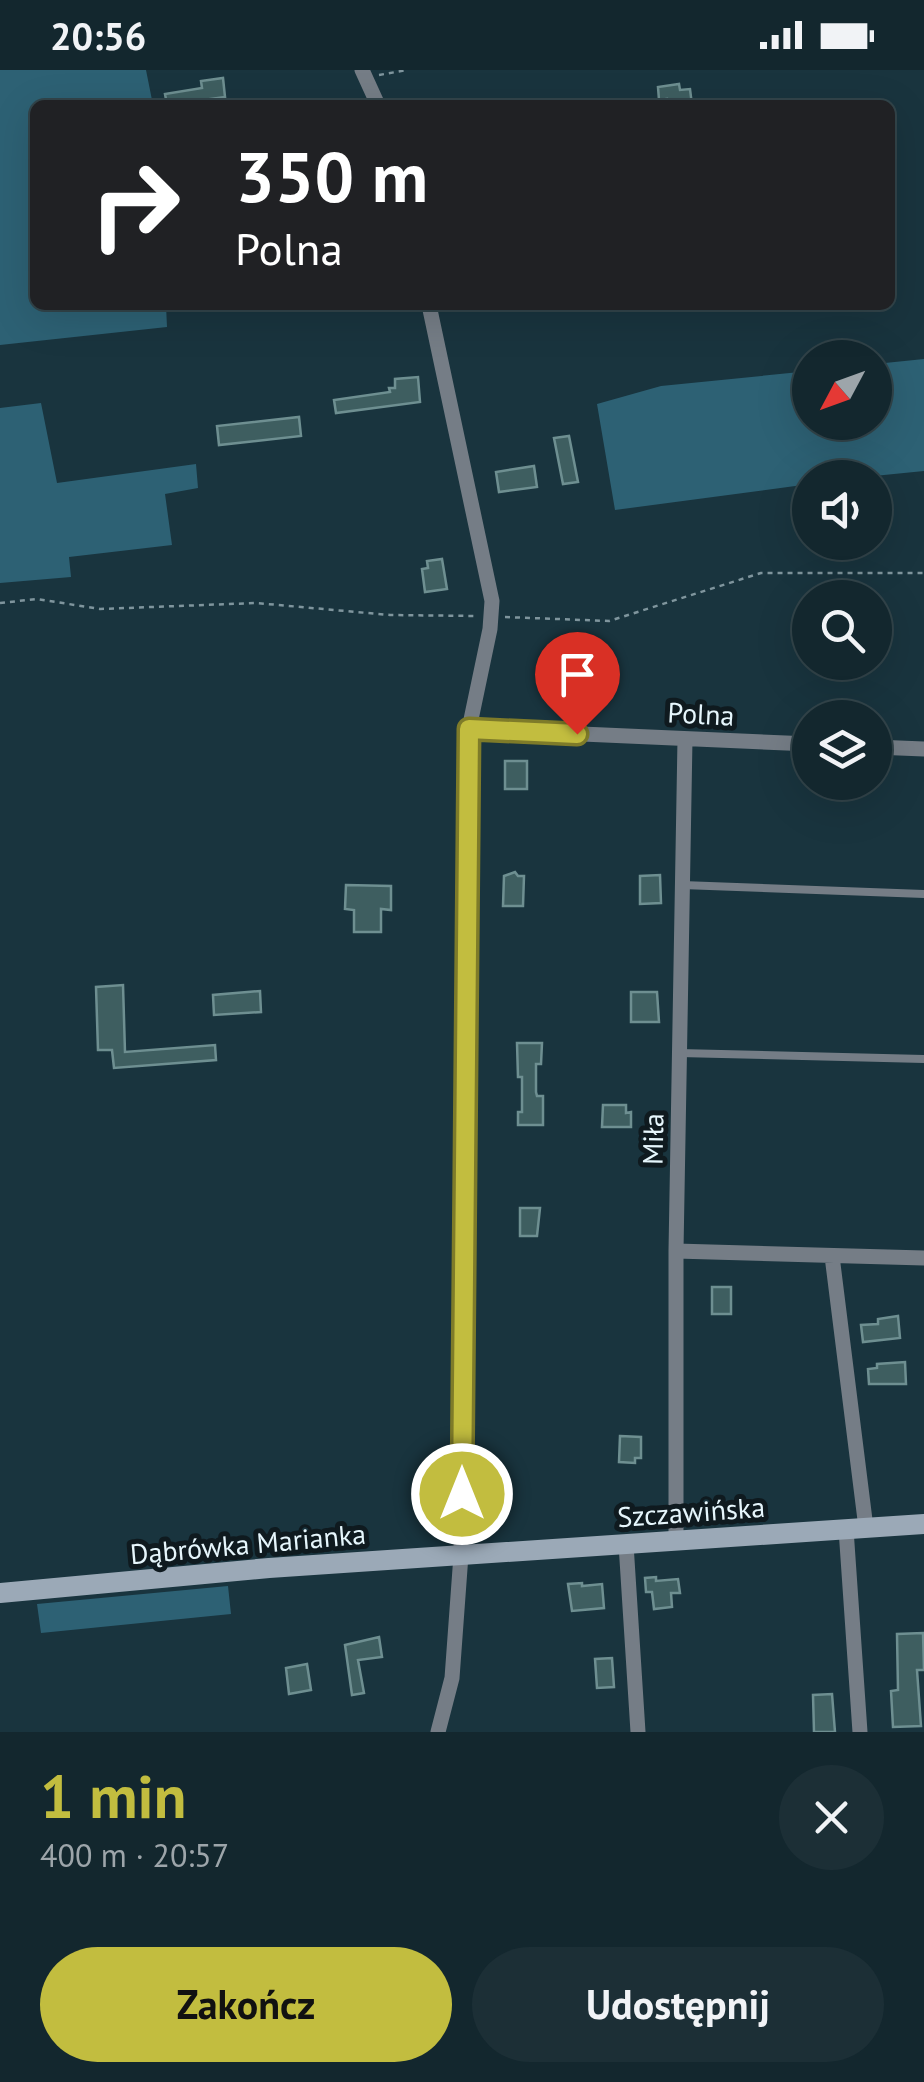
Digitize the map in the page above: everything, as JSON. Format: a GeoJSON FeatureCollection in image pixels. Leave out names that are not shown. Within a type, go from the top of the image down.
{"type":"FeatureCollection","features":[{"type":"Feature","properties":{"kind":"street"},"geometry":{"type":"LineString","coordinates":[[364,74],[376,100]]}},
{"type":"Feature","properties":{"kind":"street"},"geometry":{"type":"LineString","coordinates":[[430,310],[490,585],[492,616],[469,729],[461,1555],[452,1678],[438,1732]]}},
{"type":"Feature","properties":{"kind":"street","name":"Polna"},"geometry":{"type":"LineString","coordinates":[[469,729],[792,743]]}},
{"type":"Feature","properties":{"kind":"street","name":"Miła"},"geometry":{"type":"LineString","coordinates":[[676,1540],[676,1250],[685,739]]}},
{"type":"Feature","properties":{"kind":"street"},"geometry":{"type":"LineString","coordinates":[[892,748],[924,749]]}},
{"type":"Feature","properties":{"kind":"street"},"geometry":{"type":"LineString","coordinates":[[676,1250],[924,1258]]}},
{"type":"Feature","properties":{"kind":"street"},"geometry":{"type":"LineString","coordinates":[[832,1256],[856,1529],[860,1732]]}},
{"type":"Feature","properties":{"kind":"street","name":"Szczawińska"},"geometry":{"type":"LineString","coordinates":[[461,1555],[924,1524]]}},
{"type":"Feature","properties":{"kind":"street"},"geometry":{"type":"LineString","coordinates":[[626,1544],[638,1732]]}},
{"type":"Feature","properties":{"kind":"street","name":"Dąbrówka Marianka"},"geometry":{"type":"LineString","coordinates":[[0,1593],[461,1555]]}},
{"type":"Feature","properties":{"kind":"lane"},"geometry":{"type":"LineString","coordinates":[[682,885],[924,894]]}},
{"type":"Feature","properties":{"kind":"lane"},"geometry":{"type":"LineString","coordinates":[[680,1053],[924,1059]]}},
{"type":"Feature","properties":{"kind":"path"},"geometry":{"type":"LineString","coordinates":[[364,74],[407,70]]}},
{"type":"Feature","properties":{"kind":"path"},"geometry":{"type":"LineString","coordinates":[[0,603],[37,599],[100,608],[256,603],[390,615],[608,621],[761,573],[924,572]]}},
{"type":"Feature","properties":{"kind":"shaded area"},"geometry":{"type":"Polygon","coordinates":[[[0,70],[146,70],[152,100],[30,100],[30,310],[166,310],[167,327],[0,345],[0,70]]]}},
{"type":"Feature","properties":{"kind":"shaded area"},"geometry":{"type":"Polygon","coordinates":[[[924,359],[924,471],[892,474],[892,460],[792,460],[792,486],[615,510],[597,404],[661,386],[792,373],[792,440],[892,440],[892,362],[924,359]]]}},
{"type":"Feature","properties":{"kind":"shaded area"},"geometry":{"type":"Polygon","coordinates":[[[41,403],[57,483],[196,464],[198,488],[165,494],[172,545],[69,557],[71,577],[0,583],[0,408],[41,403]]]}},
{"type":"Feature","properties":{"kind":"shaded area"},"geometry":{"type":"Polygon","coordinates":[[[228,1586],[231,1614],[41,1633],[37,1604],[228,1586]]]}},
{"type":"Feature","properties":{"kind":"building"},"geometry":{"type":"Polygon","coordinates":[[[223,78],[225,97],[166,100],[165,94],[202,88],[201,81],[223,78]]]}},
{"type":"Feature","properties":{"kind":"building"},"geometry":{"type":"Polygon","coordinates":[[[679,84],[680,90],[690,89],[691,100],[659,100],[658,87],[679,84]]]}},
{"type":"Feature","properties":{"kind":"building"},"geometry":{"type":"Polygon","coordinates":[[[418,377],[420,402],[336,413],[334,400],[390,392],[389,388],[395,388],[395,379],[418,377]]]}},
{"type":"Feature","properties":{"kind":"building"},"geometry":{"type":"Polygon","coordinates":[[[299,417],[301,436],[219,445],[217,426],[299,417]]]}},
{"type":"Feature","properties":{"kind":"building"},"geometry":{"type":"Polygon","coordinates":[[[569,436],[578,482],[563,484],[554,438],[569,436]]]}},
{"type":"Feature","properties":{"kind":"building"},"geometry":{"type":"Polygon","coordinates":[[[534,466],[537,487],[499,492],[496,472],[534,466]]]}},
{"type":"Feature","properties":{"kind":"building"},"geometry":{"type":"Polygon","coordinates":[[[442,559],[447,589],[425,592],[422,569],[428,568],[427,561],[442,559]]]}},
{"type":"Feature","properties":{"kind":"building"},"geometry":{"type":"Polygon","coordinates":[[[505,761],[527,761],[527,789],[505,789],[505,761]]]}},
{"type":"Feature","properties":{"kind":"building"},"geometry":{"type":"Polygon","coordinates":[[[515,872],[524,876],[523,906],[503,906],[504,876],[515,872]]]}},
{"type":"Feature","properties":{"kind":"building"},"geometry":{"type":"Polygon","coordinates":[[[660,875],[661,903],[640,904],[640,876],[660,875]]]}},
{"type":"Feature","properties":{"kind":"building"},"geometry":{"type":"Polygon","coordinates":[[[346,885],[391,886],[391,910],[381,909],[381,932],[354,932],[354,910],[345,909],[346,885]]]}},
{"type":"Feature","properties":{"kind":"building"},"geometry":{"type":"Polygon","coordinates":[[[123,985],[125,1052],[215,1045],[216,1060],[114,1068],[112,1050],[98,1050],[96,987],[123,985]]]}},
{"type":"Feature","properties":{"kind":"building"},"geometry":{"type":"Polygon","coordinates":[[[260,991],[261,1012],[214,1015],[213,995],[260,991]]]}},
{"type":"Feature","properties":{"kind":"building"},"geometry":{"type":"Polygon","coordinates":[[[631,992],[657,992],[659,1022],[631,1022],[631,992]]]}},
{"type":"Feature","properties":{"kind":"building"},"geometry":{"type":"Polygon","coordinates":[[[517,1043],[542,1043],[541,1064],[536,1064],[536,1092],[543,1096],[543,1125],[518,1125],[522,1077],[518,1077],[517,1043]]]}},
{"type":"Feature","properties":{"kind":"building"},"geometry":{"type":"Polygon","coordinates":[[[603,1105],[626,1105],[626,1113],[631,1112],[631,1127],[602,1127],[603,1105]]]}},
{"type":"Feature","properties":{"kind":"building"},"geometry":{"type":"Polygon","coordinates":[[[520,1208],[540,1208],[537,1236],[520,1236],[520,1208]]]}},
{"type":"Feature","properties":{"kind":"building"},"geometry":{"type":"Polygon","coordinates":[[[712,1287],[731,1287],[731,1314],[712,1314],[712,1287]]]}},
{"type":"Feature","properties":{"kind":"building"},"geometry":{"type":"Polygon","coordinates":[[[898,1316],[900,1338],[863,1342],[861,1325],[878,1324],[878,1319],[898,1316]]]}},
{"type":"Feature","properties":{"kind":"building"},"geometry":{"type":"Polygon","coordinates":[[[905,1362],[906,1384],[869,1384],[868,1369],[877,1368],[877,1364],[905,1362]]]}},
{"type":"Feature","properties":{"kind":"building"},"geometry":{"type":"Polygon","coordinates":[[[620,1436],[641,1437],[641,1458],[635,1458],[635,1463],[619,1462],[620,1436]]]}},
{"type":"Feature","properties":{"kind":"building"},"geometry":{"type":"Polygon","coordinates":[[[656,1577],[656,1581],[678,1579],[680,1593],[671,1593],[672,1607],[654,1609],[645,1578],[656,1577]]]}},
{"type":"Feature","properties":{"kind":"building"},"geometry":{"type":"Polygon","coordinates":[[[568,1584],[602,1584],[604,1608],[572,1611],[568,1584]]]}},
{"type":"Feature","properties":{"kind":"building"},"geometry":{"type":"Polygon","coordinates":[[[923,1633],[924,1670],[917,1670],[921,1726],[893,1727],[891,1691],[898,1690],[897,1634],[923,1633]]]}},
{"type":"Feature","properties":{"kind":"building"},"geometry":{"type":"Polygon","coordinates":[[[379,1637],[382,1657],[358,1660],[364,1693],[352,1695],[345,1645],[379,1637]]]}},
{"type":"Feature","properties":{"kind":"building"},"geometry":{"type":"Polygon","coordinates":[[[612,1658],[614,1687],[597,1688],[595,1659],[612,1658]]]}},
{"type":"Feature","properties":{"kind":"building"},"geometry":{"type":"Polygon","coordinates":[[[307,1664],[311,1690],[289,1694],[286,1668],[307,1664]]]}},
{"type":"Feature","properties":{"kind":"building"},"geometry":{"type":"Polygon","coordinates":[[[832,1694],[835,1732],[814,1732],[813,1695],[832,1694]]]}},
{"type":"Feature","properties":{"kind":"route"},"geometry":{"type":"LineString","coordinates":[[462,1494],[469,729],[577,734]]}}]}
